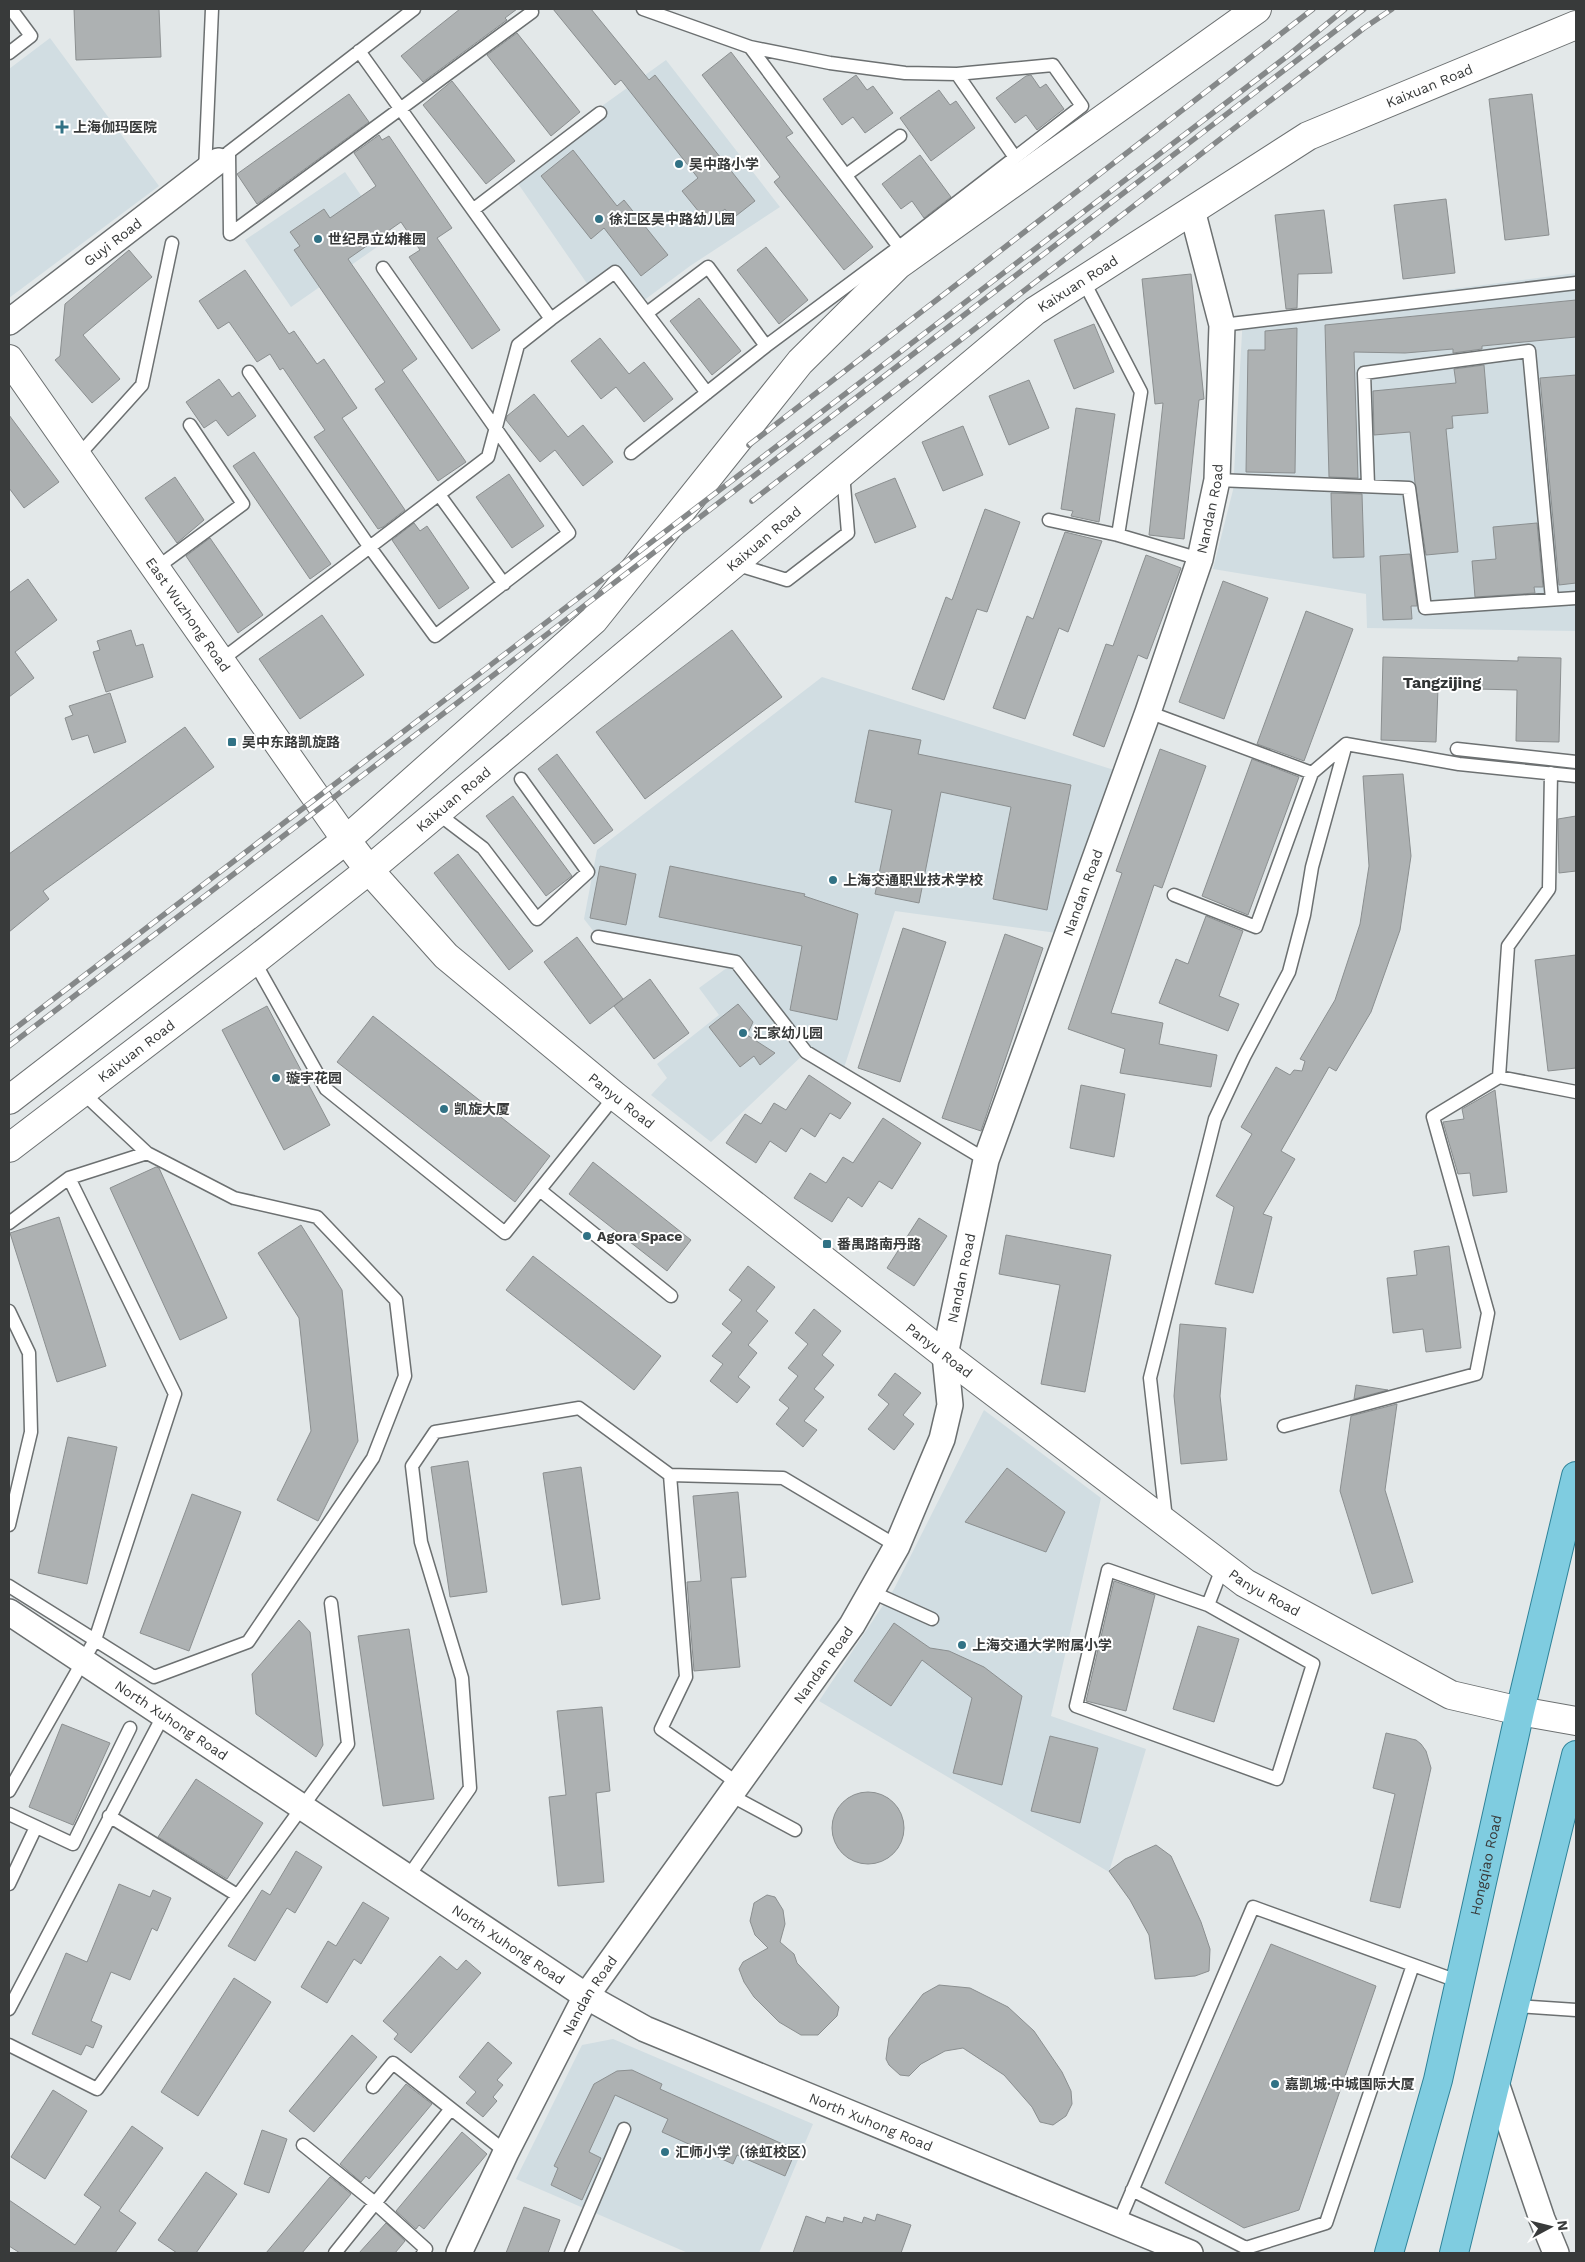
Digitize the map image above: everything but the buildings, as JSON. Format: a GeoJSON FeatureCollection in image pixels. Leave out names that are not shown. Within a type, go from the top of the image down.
{"type":"FeatureCollection","features":[{"type":"Feature","properties":{"kind":"main road","name":"Hongqiao Road"},"geometry":{"type":"LineString","coordinates":[[1389,2253],[1438,2080],[1520,1711],[1576,1476]]}},
{"type":"Feature","properties":{"kind":"main road"},"geometry":{"type":"LineString","coordinates":[[1454,2253],[1576,1755]]}},
{"type":"Feature","properties":{"kind":"street"},"geometry":{"type":"LineString","coordinates":[[9,1100],[346,840],[594,620],[800,362],[898,265],[1257,9]]}},
{"type":"Feature","properties":{"kind":"street","name":"Kaixuan Road"},"geometry":{"type":"LineString","coordinates":[[9,1148],[254,962],[369,870],[1035,311],[1308,136],[1576,25]]}},
{"type":"Feature","properties":{"kind":"street","name":"Guyi Road"},"geometry":{"type":"LineString","coordinates":[[9,322],[217,162]]}},
{"type":"Feature","properties":{"kind":"street","name":"Nandan Road"},"geometry":{"type":"LineString","coordinates":[[459,2253],[506,2152],[586,1996],[852,1626],[897,1546],[942,1440],[950,1405],[945,1355],[986,1160],[1148,712],[1200,559],[1218,480],[1222,324],[1192,210]]}},
{"type":"Feature","properties":{"kind":"street","name":"East Wuzhong Road"},"geometry":{"type":"LineString","coordinates":[[9,359],[346,840],[369,870]]}},
{"type":"Feature","properties":{"kind":"street","name":"Panyu Road"},"geometry":{"type":"LineString","coordinates":[[369,870],[446,956],[615,1096],[945,1355],[1245,1582],[1451,1695],[1576,1722]]}},
{"type":"Feature","properties":{"kind":"street","name":"North Xuhong Road"},"geometry":{"type":"LineString","coordinates":[[9,1612],[89,1650],[163,1716],[302,1806],[586,1996],[645,2029],[1190,2253]]}},
{"type":"Feature","properties":{"kind":"street"},"geometry":{"type":"LineString","coordinates":[[1496,2083],[1542,2219],[1556,2253]]}},
{"type":"Feature","properties":{"kind":"lane"},"geometry":{"type":"LineString","coordinates":[[9,53],[31,36],[11,9]]}},
{"type":"Feature","properties":{"kind":"lane"},"geometry":{"type":"LineString","coordinates":[[212,9],[217,162],[230,234],[532,12]]}},
{"type":"Feature","properties":{"kind":"lane"},"geometry":{"type":"LineString","coordinates":[[217,162],[414,9]]}},
{"type":"Feature","properties":{"kind":"lane"},"geometry":{"type":"LineString","coordinates":[[631,453],[766,346],[900,248],[1014,156],[1082,106],[1053,65],[957,74],[905,73],[830,64],[750,47],[643,9]]}},
{"type":"Feature","properties":{"kind":"lane"},"geometry":{"type":"LineString","coordinates":[[1576,25],[1576,30]]}},
{"type":"Feature","properties":{"kind":"lane"},"geometry":{"type":"LineString","coordinates":[[750,47],[900,248]]}},
{"type":"Feature","properties":{"kind":"lane"},"geometry":{"type":"LineString","coordinates":[[359,51],[551,319]]}},
{"type":"Feature","properties":{"kind":"lane"},"geometry":{"type":"LineString","coordinates":[[957,74],[1014,156]]}},
{"type":"Feature","properties":{"kind":"lane"},"geometry":{"type":"LineString","coordinates":[[474,209],[600,113]]}},
{"type":"Feature","properties":{"kind":"lane"},"geometry":{"type":"LineString","coordinates":[[846,175],[900,136]]}},
{"type":"Feature","properties":{"kind":"lane"},"geometry":{"type":"LineString","coordinates":[[77,457],[142,385],[172,243]]}},
{"type":"Feature","properties":{"kind":"lane"},"geometry":{"type":"LineString","coordinates":[[249,372],[371,549],[435,636],[504,584],[569,532],[383,268]]}},
{"type":"Feature","properties":{"kind":"lane"},"geometry":{"type":"LineString","coordinates":[[647,313],[708,268],[766,346]]}},
{"type":"Feature","properties":{"kind":"lane"},"geometry":{"type":"LineString","coordinates":[[220,661],[371,549],[488,458],[518,345],[615,272],[707,393]]}},
{"type":"Feature","properties":{"kind":"lane"},"geometry":{"type":"LineString","coordinates":[[1083,280],[1141,392],[1118,535]]}},
{"type":"Feature","properties":{"kind":"lane"},"geometry":{"type":"LineString","coordinates":[[1222,324],[1576,283]]}},
{"type":"Feature","properties":{"kind":"lane"},"geometry":{"type":"LineString","coordinates":[[1368,485],[1364,373],[1529,351],[1552,599]]}},
{"type":"Feature","properties":{"kind":"lane"},"geometry":{"type":"LineString","coordinates":[[156,569],[243,504],[190,425]]}},
{"type":"Feature","properties":{"kind":"lane"},"geometry":{"type":"LineString","coordinates":[[734,564],[787,580],[848,533],[843,473]]}},
{"type":"Feature","properties":{"kind":"lane"},"geometry":{"type":"LineString","coordinates":[[1218,480],[1409,488],[1425,608],[1576,598]]}},
{"type":"Feature","properties":{"kind":"lane"},"geometry":{"type":"LineString","coordinates":[[440,496],[504,584]]}},
{"type":"Feature","properties":{"kind":"lane"},"geometry":{"type":"LineString","coordinates":[[1049,520],[1118,535],[1200,559]]}},
{"type":"Feature","properties":{"kind":"lane"},"geometry":{"type":"LineString","coordinates":[[1148,712],[1312,773]]}},
{"type":"Feature","properties":{"kind":"lane"},"geometry":{"type":"LineString","coordinates":[[1174,895],[1256,927],[1312,773],[1346,744]]}},
{"type":"Feature","properties":{"kind":"lane"},"geometry":{"type":"LineString","coordinates":[[1346,744],[1459,764],[1576,776]]}},
{"type":"Feature","properties":{"kind":"lane"},"geometry":{"type":"LineString","coordinates":[[1166,1522],[1150,1378],[1215,1119],[1289,972],[1304,915],[1312,867],[1346,744]]}},
{"type":"Feature","properties":{"kind":"lane"},"geometry":{"type":"LineString","coordinates":[[1457,749],[1576,762]]}},
{"type":"Feature","properties":{"kind":"lane"},"geometry":{"type":"LineString","coordinates":[[1499,1077],[1508,946],[1549,889],[1551,773]]}},
{"type":"Feature","properties":{"kind":"lane"},"geometry":{"type":"LineString","coordinates":[[437,813],[482,848],[537,919],[588,872],[521,779]]}},
{"type":"Feature","properties":{"kind":"lane"},"geometry":{"type":"LineString","coordinates":[[598,937],[736,962],[806,1052],[986,1160]]}},
{"type":"Feature","properties":{"kind":"lane"},"geometry":{"type":"LineString","coordinates":[[254,962],[326,1089],[505,1234],[615,1096]]}},
{"type":"Feature","properties":{"kind":"lane"},"geometry":{"type":"LineString","coordinates":[[1284,1426],[1476,1374],[1488,1313],[1433,1118],[1499,1077],[1576,1092]]}},
{"type":"Feature","properties":{"kind":"lane"},"geometry":{"type":"LineString","coordinates":[[9,1586],[89,1650],[154,1678],[248,1642],[373,1458],[405,1376],[396,1300],[316,1217],[234,1198],[147,1153],[82,1092]]}},
{"type":"Feature","properties":{"kind":"lane"},"geometry":{"type":"LineString","coordinates":[[9,1223],[69,1178],[147,1153]]}},
{"type":"Feature","properties":{"kind":"lane"},"geometry":{"type":"LineString","coordinates":[[9,1791],[89,1650],[175,1394],[69,1178]]}},
{"type":"Feature","properties":{"kind":"lane"},"geometry":{"type":"LineString","coordinates":[[541,1191],[671,1296]]}},
{"type":"Feature","properties":{"kind":"lane"},"geometry":{"type":"LineString","coordinates":[[9,1311],[30,1353],[31,1432],[9,1525]]}},
{"type":"Feature","properties":{"kind":"lane"},"geometry":{"type":"LineString","coordinates":[[408,1877],[470,1788],[462,1678],[421,1542],[412,1466],[435,1432],[579,1408],[670,1475],[783,1478],[897,1546]]}},
{"type":"Feature","properties":{"kind":"lane"},"geometry":{"type":"LineString","coordinates":[[670,1475],[686,1677],[661,1729],[735,1790],[796,1830]]}},
{"type":"Feature","properties":{"kind":"lane"},"geometry":{"type":"LineString","coordinates":[[1208,1605],[1223,1566]]}},
{"type":"Feature","properties":{"kind":"lane"},"geometry":{"type":"LineString","coordinates":[[1108,1570],[1208,1605],[1313,1664],[1277,1779],[1076,1706],[1108,1570]]}},
{"type":"Feature","properties":{"kind":"lane"},"geometry":{"type":"LineString","coordinates":[[872,1592],[932,1619]]}},
{"type":"Feature","properties":{"kind":"lane"},"geometry":{"type":"LineString","coordinates":[[9,2045],[97,2089],[348,1744],[331,1603]]}},
{"type":"Feature","properties":{"kind":"lane"},"geometry":{"type":"LineString","coordinates":[[9,2009],[163,1716]]}},
{"type":"Feature","properties":{"kind":"lane"},"geometry":{"type":"LineString","coordinates":[[9,1814],[73,1844],[130,1728]]}},
{"type":"Feature","properties":{"kind":"lane"},"geometry":{"type":"LineString","coordinates":[[109,1816],[238,1895]]}},
{"type":"Feature","properties":{"kind":"lane"},"geometry":{"type":"LineString","coordinates":[[9,1884],[36,1827]]}},
{"type":"Feature","properties":{"kind":"lane"},"geometry":{"type":"LineString","coordinates":[[1118,2224],[1253,1907],[1460,1982]]}},
{"type":"Feature","properties":{"kind":"lane"},"geometry":{"type":"LineString","coordinates":[[1132,2190],[1246,2248],[1326,2223],[1413,1965]]}},
{"type":"Feature","properties":{"kind":"lane"},"geometry":{"type":"LineString","coordinates":[[1515,2006],[1576,2010]]}},
{"type":"Feature","properties":{"kind":"lane"},"geometry":{"type":"LineString","coordinates":[[373,2087],[393,2064],[506,2152]]}},
{"type":"Feature","properties":{"kind":"lane"},"geometry":{"type":"LineString","coordinates":[[335,2253],[450,2110]]}},
{"type":"Feature","properties":{"kind":"lane"},"geometry":{"type":"LineString","coordinates":[[571,2253],[624,2129]]}},
{"type":"Feature","properties":{"kind":"lane"},"geometry":{"type":"LineString","coordinates":[[303,2145],[375,2203],[426,2249],[422,2253]]}},
{"type":"Feature","properties":{"kind":"shaded area","name":"上海伽玛医院"},"geometry":{"type":"Polygon","coordinates":[[[50,38],[159,186],[9,298],[9,69],[50,38]]]}},
{"type":"Feature","properties":{"kind":"shaded area"},"geometry":{"type":"Polygon","coordinates":[[[666,60],[780,207],[690,266],[639,304],[615,272],[588,285],[510,172],[666,60]]]}},
{"type":"Feature","properties":{"kind":"shaded area","name":"世纪昂立幼稚园"},"geometry":{"type":"Polygon","coordinates":[[[345,172],[390,238],[291,307],[245,240],[345,172]]]}},
{"type":"Feature","properties":{"kind":"shaded area"},"geometry":{"type":"Polygon","coordinates":[[[1576,273],[1576,631],[1367,628],[1366,594],[1213,569],[1233,490],[1243,316],[1576,273]]]}},
{"type":"Feature","properties":{"kind":"shaded area","name":"上海交通职业技术学校"},"geometry":{"type":"Polygon","coordinates":[[[822,677],[1114,770],[1057,933],[895,911],[842,1074],[806,1052],[711,1142],[651,1095],[667,1078],[657,1064],[719,1015],[699,988],[735,962],[598,937],[584,919],[597,850],[822,677]]]}},
{"type":"Feature","properties":{"kind":"shaded area","name":"上海交通大学附属小学"},"geometry":{"type":"Polygon","coordinates":[[[984,1410],[1101,1498],[1051,1716],[1146,1749],[1109,1872],[819,1701],[894,1589],[984,1410]]]}},
{"type":"Feature","properties":{"kind":"shaded area","name":"汇师小学（徐虹校区）"},"geometry":{"type":"Polygon","coordinates":[[[613,2039],[813,2124],[759,2253],[688,2253],[516,2179],[582,2045],[613,2039]]]}},
{"type":"Feature","properties":{"kind":"railway"},"geometry":{"type":"LineString","coordinates":[[749,445],[1313,9]]}},
{"type":"Feature","properties":{"kind":"railway"},"geometry":{"type":"LineString","coordinates":[[9,1033],[1290,54],[1345,9]]}},
{"type":"Feature","properties":{"kind":"railway"},"geometry":{"type":"LineString","coordinates":[[9,1046],[1364,9]]}},
{"type":"Feature","properties":{"kind":"railway"},"geometry":{"type":"LineString","coordinates":[[752,501],[1364,28],[1392,9]]}},
{"type":"Feature","properties":{"kind":"place","name":"上海伽玛医院"},"geometry":{"type":"Point","coordinates":[62,127]}},
{"type":"Feature","properties":{"kind":"place","name":"吴中路小学"},"geometry":{"type":"Point","coordinates":[679,164]}},
{"type":"Feature","properties":{"kind":"place","name":"徐汇区吴中路幼儿园"},"geometry":{"type":"Point","coordinates":[599,219]}},
{"type":"Feature","properties":{"kind":"place","name":"世纪昂立幼稚园"},"geometry":{"type":"Point","coordinates":[318,239]}},
{"type":"Feature","properties":{"kind":"place","name":"吴中东路凯旋路"},"geometry":{"type":"Point","coordinates":[232,742]}},
{"type":"Feature","properties":{"kind":"place","name":"上海交通职业技术学校"},"geometry":{"type":"Point","coordinates":[833,880]}},
{"type":"Feature","properties":{"kind":"place","name":"汇家幼儿园"},"geometry":{"type":"Point","coordinates":[743,1033]}},
{"type":"Feature","properties":{"kind":"place","name":"璇宇花园"},"geometry":{"type":"Point","coordinates":[276,1078]}},
{"type":"Feature","properties":{"kind":"place","name":"凯旋大厦"},"geometry":{"type":"Point","coordinates":[444,1109]}},
{"type":"Feature","properties":{"kind":"place","name":"Agora Space"},"geometry":{"type":"Point","coordinates":[587,1236]}},
{"type":"Feature","properties":{"kind":"place","name":"番禺路南丹路"},"geometry":{"type":"Point","coordinates":[827,1244]}},
{"type":"Feature","properties":{"kind":"place","name":"上海交通大学附属小学"},"geometry":{"type":"Point","coordinates":[962,1645]}},
{"type":"Feature","properties":{"kind":"place","name":"嘉凯城·中城国际大厦"},"geometry":{"type":"Point","coordinates":[1275,2084]}},
{"type":"Feature","properties":{"kind":"place","name":"汇师小学（徐虹校区）"},"geometry":{"type":"Point","coordinates":[665,2152]}},
{"type":"Feature","properties":{"kind":"district","name":"Tangzijing"},"geometry":{"type":"Point","coordinates":[1442,682]}}]}
